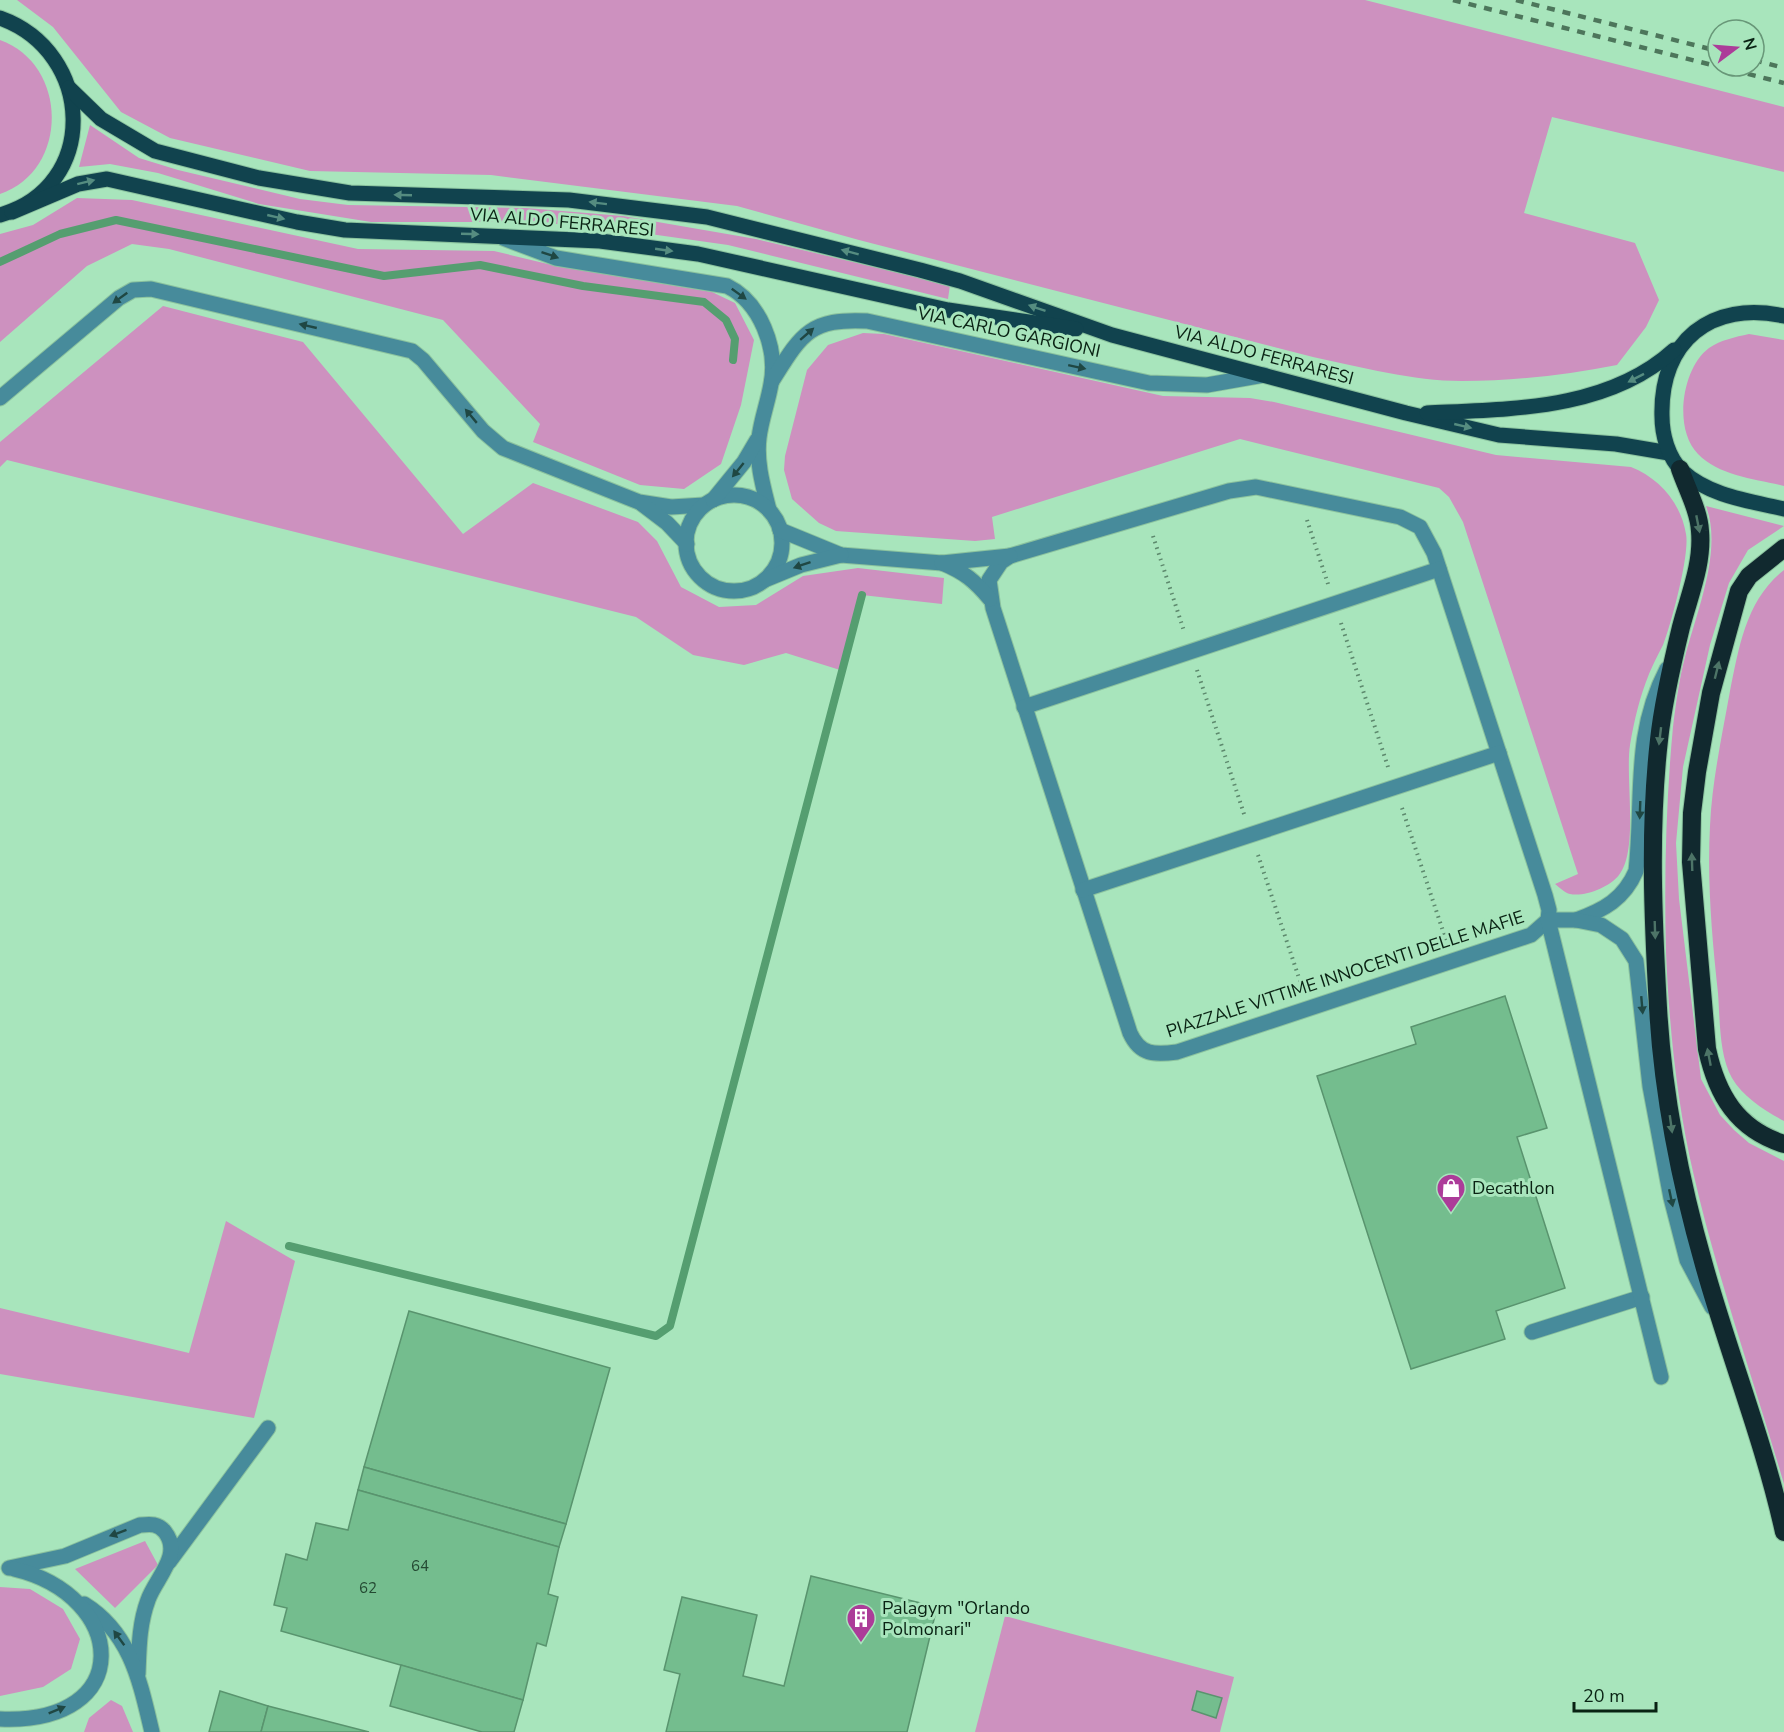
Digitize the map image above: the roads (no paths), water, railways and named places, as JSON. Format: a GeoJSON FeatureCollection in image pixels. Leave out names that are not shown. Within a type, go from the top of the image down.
{"type":"FeatureCollection","features":[{"type":"Feature","properties":{"kind":"highway"},"geometry":{"type":"LineString","coordinates":[[1680,469],[1700,528],[1700,543],[1699,560],[1663,711],[1656,774],[1654,904],[1658,1010],[1667,1096],[1682,1184],[1720,1320],[1762,1446],[1784,1532]]}},
{"type":"Feature","properties":{"kind":"highway"},"geometry":{"type":"LineString","coordinates":[[1784,548],[1749,576],[1739,591],[1732,611],[1709,704],[1697,772],[1691,837],[1707,1048],[1713,1076],[1721,1093],[1742,1120],[1771,1140],[1784,1144]]}},
{"type":"Feature","properties":{"kind":"main road","name":"VIA ALDO FERRARESI"},"geometry":{"type":"LineString","coordinates":[[0,18],[19,25],[45,45],[58,63],[69,88],[74,112],[72,135],[63,162],[42,190],[6,213]]}},
{"type":"Feature","properties":{"kind":"main road","name":"VIA ALDO FERRARESI"},"geometry":{"type":"LineString","coordinates":[[69,88],[100,118],[147,146],[183,160],[248,175],[301,187],[350,193],[569,200],[707,217],[960,281],[1112,335],[1406,413],[1499,435],[1616,444],[1670,453]]}},
{"type":"Feature","properties":{"kind":"main road","name":"VIA ALDO FERRARESI"},"geometry":{"type":"LineString","coordinates":[[6,213],[78,184],[107,179],[297,222],[345,230],[600,241],[698,254],[948,310],[1112,335]]}},
{"type":"Feature","properties":{"kind":"main road","name":"VIA ALDO FERRARESI"},"geometry":{"type":"LineString","coordinates":[[1406,413],[1550,404],[1615,388],[1653,369],[1697,329],[1730,315],[1747,312],[1784,316]]}},
{"type":"Feature","properties":{"kind":"main road","name":"VIA ALDO FERRARESI"},"geometry":{"type":"LineString","coordinates":[[1682,342],[1667,372],[1662,400],[1662,420],[1670,453],[1680,469],[1710,489],[1784,509]]}},
{"type":"Feature","properties":{"kind":"street","name":"VIA CARLO GARGIONI"},"geometry":{"type":"LineString","coordinates":[[495,235],[556,258],[727,286],[747,300],[763,323],[767,335],[772,381]]}},
{"type":"Feature","properties":{"kind":"street"},"geometry":{"type":"LineString","coordinates":[[0,398],[119,298],[133,290],[151,289],[412,351],[423,360],[493,441],[515,454],[639,502],[671,507],[708,503],[733,495],[747,497],[769,510]]}},
{"type":"Feature","properties":{"kind":"street","name":"VIA CARLO GARGIONI"},"geometry":{"type":"LineString","coordinates":[[780,530],[769,510],[758,459],[759,437],[772,381],[789,354],[807,333],[819,324],[844,320],[867,321],[1149,383],[1207,385],[1264,375]]}},
{"type":"Feature","properties":{"kind":"street","name":"VIA CARLO GARGIONI"},"geometry":{"type":"LineString","coordinates":[[687,544],[692,520],[744,462],[759,437]]}},
{"type":"Feature","properties":{"kind":"street","name":"PIAZZALE VITTIME INNOCENTI DELLE MAFIE"},"geometry":{"type":"LineString","coordinates":[[1576,920],[1548,920],[1531,935],[1177,1052],[1162,1054],[1142,1051],[1135,1046],[1130,1033],[1083,890],[991,600],[989,580],[1001,562],[1010,556],[1244,488],[1256,487],[1298,495],[1412,522],[1420,527],[1439,569],[1545,895],[1548,920],[1662,1377]]}},
{"type":"Feature","properties":{"kind":"street"},"geometry":{"type":"LineString","coordinates":[[639,502],[667,523],[687,544],[693,568],[711,585],[723,590],[745,590],[801,565],[841,555]]}},
{"type":"Feature","properties":{"kind":"street"},"geometry":{"type":"LineString","coordinates":[[765,580],[774,570],[780,556],[780,530],[841,555],[942,563],[1010,556]]}},
{"type":"Feature","properties":{"kind":"street"},"geometry":{"type":"LineString","coordinates":[[942,563],[964,572],[976,581],[991,600]]}},
{"type":"Feature","properties":{"kind":"street"},"geometry":{"type":"LineString","coordinates":[[1024,707],[1439,569]]}},
{"type":"Feature","properties":{"kind":"street"},"geometry":{"type":"LineString","coordinates":[[1576,920],[1603,910],[1614,902],[1631,882],[1636,871],[1644,731],[1658,686],[1675,653]]}},
{"type":"Feature","properties":{"kind":"street"},"geometry":{"type":"LineString","coordinates":[[1083,890],[1499,753]]}},
{"type":"Feature","properties":{"kind":"street"},"geometry":{"type":"LineString","coordinates":[[1576,920],[1601,925],[1611,931],[1626,944],[1636,961],[1650,1086],[1673,1208],[1687,1260],[1720,1320]]}},
{"type":"Feature","properties":{"kind":"street"},"geometry":{"type":"LineString","coordinates":[[1532,1332],[1642,1297]]}},
{"type":"Feature","properties":{"kind":"street"},"geometry":{"type":"LineString","coordinates":[[138,1674],[140,1633],[148,1600],[169,1562],[268,1428]]}},
{"type":"Feature","properties":{"kind":"street"},"geometry":{"type":"LineString","coordinates":[[5,1568],[65,1556],[112,1535],[152,1523],[161,1527],[169,1537],[169,1562]]}},
{"type":"Feature","properties":{"kind":"street"},"geometry":{"type":"LineString","coordinates":[[5,1568],[29,1573],[65,1592],[96,1612],[109,1625],[131,1655],[152,1732]]}},
{"type":"Feature","properties":{"kind":"street"},"geometry":{"type":"LineString","coordinates":[[6,1719],[44,1715],[59,1710],[88,1694],[96,1683],[102,1655],[96,1630],[88,1616],[65,1592]]}},
{"type":"Feature","properties":{"kind":"street"},"geometry":{"type":"LineString","coordinates":[[6,1719],[21,1732]]}},
{"type":"Feature","properties":{"kind":"waterway"},"geometry":{"type":"LineString","coordinates":[[0,262],[60,234],[116,220],[384,276],[480,265],[583,286],[704,302],[726,320],[735,339],[733,360]]}},
{"type":"Feature","properties":{"kind":"waterway"},"geometry":{"type":"LineString","coordinates":[[289,1246],[656,1336],[670,1326],[862,595]]}},
{"type":"Feature","properties":{"kind":"railway"},"geometry":{"type":"LineString","coordinates":[[1453,0],[1784,83]]}},
{"type":"Feature","properties":{"kind":"railway"},"geometry":{"type":"LineString","coordinates":[[1516,0],[1706,48]]}},
{"type":"Feature","properties":{"kind":"railway"},"geometry":{"type":"LineString","coordinates":[[1766,63],[1784,68]]}},
{"type":"Feature","properties":{"kind":"place","name":"Decathlon"},"geometry":{"type":"Point","coordinates":[1451,1214]}},
{"type":"Feature","properties":{"kind":"place","name":"Palagym \"Orlando Polmonari\""},"geometry":{"type":"Point","coordinates":[861,1644]}}]}
